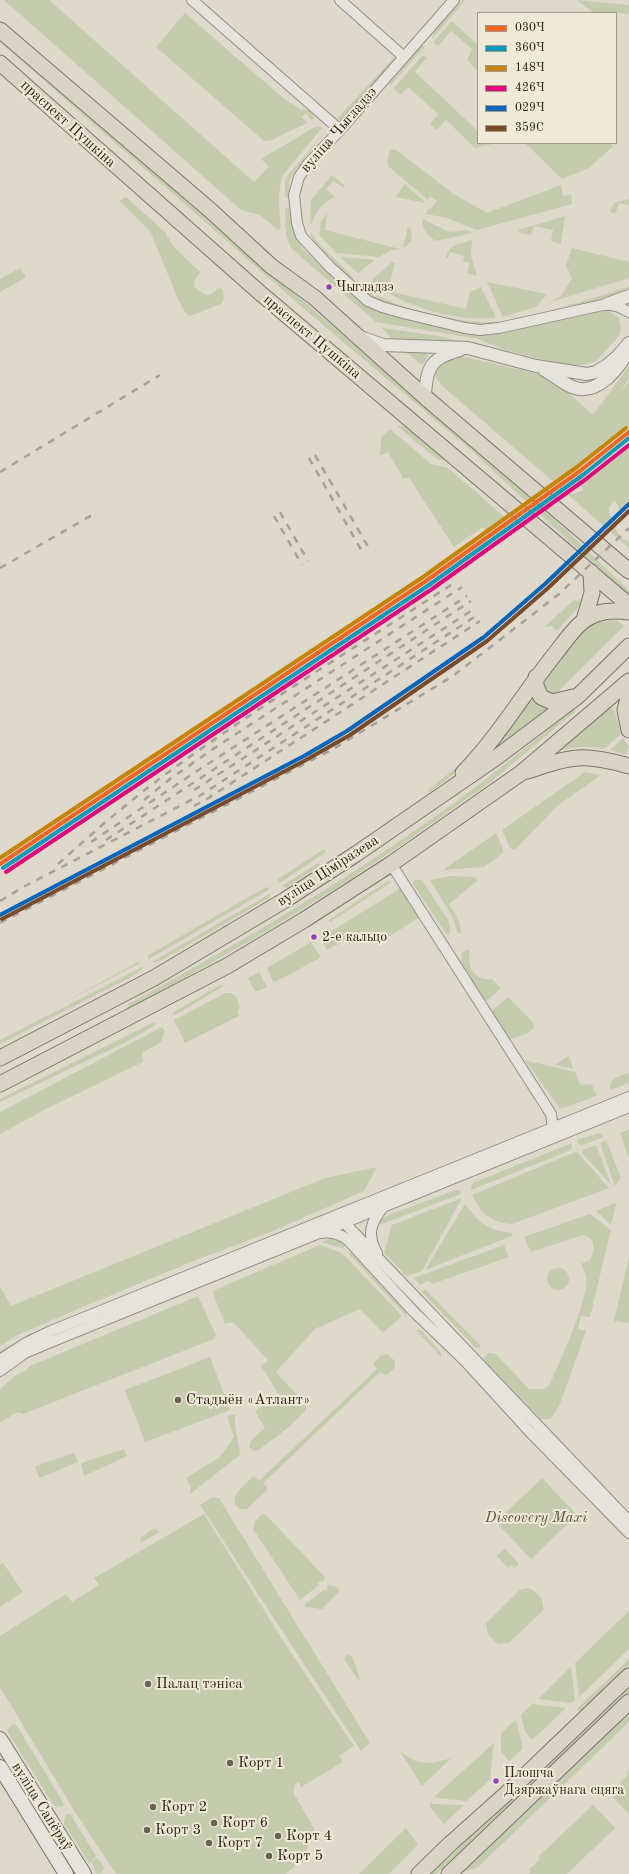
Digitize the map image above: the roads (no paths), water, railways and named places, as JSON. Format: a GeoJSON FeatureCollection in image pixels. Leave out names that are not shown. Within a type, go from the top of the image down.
{"type":"FeatureCollection","features":[{"type":"Feature","properties":{"kind":"main road","name":"праспект Пушкіна"},"geometry":{"type":"LineString","coordinates":[[0,30],[210,210],[270,266],[315,298],[425,397],[629,571]]}},
{"type":"Feature","properties":{"kind":"main road","name":"праспект Пушкіна"},"geometry":{"type":"LineString","coordinates":[[0,62],[260,292],[629,605]]}},
{"type":"Feature","properties":{"kind":"main road"},"geometry":{"type":"LineString","coordinates":[[613,557],[629,562]]}},
{"type":"Feature","properties":{"kind":"main road"},"geometry":{"type":"LineString","coordinates":[[584,620],[592,593],[591,572]]}},
{"type":"Feature","properties":{"kind":"main road"},"geometry":{"type":"LineString","coordinates":[[442,795],[476,759],[536,677],[584,620],[597,613],[608,611],[629,612]]}},
{"type":"Feature","properties":{"kind":"main road","name":"вуліца Ціміразева"},"geometry":{"type":"LineString","coordinates":[[1,1058],[168,970],[285,900],[497,757],[578,696],[629,646]]}},
{"type":"Feature","properties":{"kind":"main road"},"geometry":{"type":"LineString","coordinates":[[536,677],[538,693],[541,697],[547,700],[562,701],[578,696]]}},
{"type":"Feature","properties":{"kind":"main road","name":"вуліца Ціміразева"},"geometry":{"type":"LineString","coordinates":[[5,1081],[31,1069],[227,966],[304,920],[391,864],[521,773],[629,681]]}},
{"type":"Feature","properties":{"kind":"main road"},"geometry":{"type":"LineString","coordinates":[[629,695],[625,710],[629,730]]}},
{"type":"Feature","properties":{"kind":"main road"},"geometry":{"type":"LineString","coordinates":[[521,773],[575,757],[593,757],[629,766]]}},
{"type":"Feature","properties":{"kind":"main road"},"geometry":{"type":"LineString","coordinates":[[22,1047],[31,1069]]}},
{"type":"Feature","properties":{"kind":"main road"},"geometry":{"type":"LineString","coordinates":[[1,1058],[5,1081]]}},
{"type":"Feature","properties":{"kind":"main road"},"geometry":{"type":"LineString","coordinates":[[419,1874],[507,1793],[629,1676]]}},
{"type":"Feature","properties":{"kind":"main road"},"geometry":{"type":"LineString","coordinates":[[449,1874],[629,1702]]}},
{"type":"Feature","properties":{"kind":"main road","name":"вуліца Сапёраў"},"geometry":{"type":"LineString","coordinates":[[0,1739],[84,1874]]}},
{"type":"Feature","properties":{"kind":"main road","name":"вуліца Сапёраў"},"geometry":{"type":"LineString","coordinates":[[0,1767],[66,1874]]}},
{"type":"Feature","properties":{"kind":"street"},"geometry":{"type":"LineString","coordinates":[[192,0],[340,130]]}},
{"type":"Feature","properties":{"kind":"street"},"geometry":{"type":"LineString","coordinates":[[340,0],[404,57]]}},
{"type":"Feature","properties":{"kind":"street","name":"вуліца Чыгладзэ"},"geometry":{"type":"LineString","coordinates":[[454,0],[340,130],[308,164],[299,177],[294,195],[297,223],[301,236],[315,252],[368,300],[402,314],[465,328],[480,330],[512,326],[607,304]]}},
{"type":"Feature","properties":{"kind":"street"},"geometry":{"type":"LineString","coordinates":[[607,304],[629,296]]}},
{"type":"Feature","properties":{"kind":"street"},"geometry":{"type":"LineString","coordinates":[[607,304],[629,312]]}},
{"type":"Feature","properties":{"kind":"street"},"geometry":{"type":"LineString","coordinates":[[360,337],[383,344],[452,346],[468,348],[536,366],[587,374],[596,372],[617,357],[629,343]]}},
{"type":"Feature","properties":{"kind":"street"},"geometry":{"type":"LineString","coordinates":[[425,397],[427,372],[435,360],[448,353],[468,348]]}},
{"type":"Feature","properties":{"kind":"street"},"geometry":{"type":"LineString","coordinates":[[536,366],[573,387],[580,389],[588,388],[595,386],[612,374],[629,350]]}},
{"type":"Feature","properties":{"kind":"street"},"geometry":{"type":"LineString","coordinates":[[391,864],[551,1114],[553,1128]]}},
{"type":"Feature","properties":{"kind":"street"},"geometry":{"type":"LineString","coordinates":[[0,1371],[25,1353],[306,1237],[459,1167],[629,1097]]}},
{"type":"Feature","properties":{"kind":"street"},"geometry":{"type":"LineString","coordinates":[[0,1360],[26,1343],[51,1331],[339,1221],[385,1205],[571,1132],[629,1107]]}},
{"type":"Feature","properties":{"kind":"street"},"geometry":{"type":"LineString","coordinates":[[382,1262],[372,1244],[371,1236],[372,1224],[385,1205]]}},
{"type":"Feature","properties":{"kind":"street"},"geometry":{"type":"LineString","coordinates":[[339,1221],[344,1237]]}},
{"type":"Feature","properties":{"kind":"street"},"geometry":{"type":"LineString","coordinates":[[339,1221],[382,1262],[629,1521]]}},
{"type":"Feature","properties":{"kind":"street"},"geometry":{"type":"LineString","coordinates":[[306,1237],[332,1232],[344,1237],[414,1312],[464,1361],[529,1431],[629,1533]]}},
{"type":"Feature","properties":{"kind":"railway"},"geometry":{"type":"LineString","coordinates":[[0,472],[160,375]]}},
{"type":"Feature","properties":{"kind":"railway"},"geometry":{"type":"LineString","coordinates":[[315,455],[370,550]]}},
{"type":"Feature","properties":{"kind":"railway"},"geometry":{"type":"LineString","coordinates":[[309,458],[363,553]]}},
{"type":"Feature","properties":{"kind":"railway"},"geometry":{"type":"LineString","coordinates":[[280,512],[308,561]]}},
{"type":"Feature","properties":{"kind":"railway"},"geometry":{"type":"LineString","coordinates":[[0,568],[92,515]]}},
{"type":"Feature","properties":{"kind":"railway"},"geometry":{"type":"LineString","coordinates":[[274,516],[302,565]]}},
{"type":"Feature","properties":{"kind":"railway"},"geometry":{"type":"LineString","coordinates":[[0,923],[333,749],[453,676],[559,594],[629,528]]}},
{"type":"Feature","properties":{"kind":"railway"},"geometry":{"type":"LineString","coordinates":[[58,864],[141,793],[205,746],[276,698],[457,581]]}},
{"type":"Feature","properties":{"kind":"railway"},"geometry":{"type":"LineString","coordinates":[[144,800],[170,779],[216,747],[462,587]]}},
{"type":"Feature","properties":{"kind":"railway"},"geometry":{"type":"LineString","coordinates":[[91,842],[197,771],[467,596]]}},
{"type":"Feature","properties":{"kind":"railway"},"geometry":{"type":"LineString","coordinates":[[106,840],[471,601]]}},
{"type":"Feature","properties":{"kind":"railway"},"geometry":{"type":"LineString","coordinates":[[194,790],[474,609]]}},
{"type":"Feature","properties":{"kind":"railway"},"geometry":{"type":"LineString","coordinates":[[0,901],[25,886],[201,795],[476,616]]}},
{"type":"Feature","properties":{"kind":"railway"},"geometry":{"type":"LineString","coordinates":[[194,806],[480,621]]}},
{"type":"Feature","properties":{"kind":"place","name":"Чыгладзэ"},"geometry":{"type":"Point","coordinates":[329,287]}},
{"type":"Feature","properties":{"kind":"place","name":"2-е кальцо"},"geometry":{"type":"Point","coordinates":[314,937]}},
{"type":"Feature","properties":{"kind":"place","name":"Стадыён «Атлант»"},"geometry":{"type":"Point","coordinates":[178,1400]}},
{"type":"Feature","properties":{"kind":"place","name":"Палац тэніса"},"geometry":{"type":"Point","coordinates":[148,1684]}},
{"type":"Feature","properties":{"kind":"place","name":"Корт 1"},"geometry":{"type":"Point","coordinates":[230,1763]}},
{"type":"Feature","properties":{"kind":"place","name":"Плошча Дзяржаўнага сцяга"},"geometry":{"type":"Point","coordinates":[496,1781]}},
{"type":"Feature","properties":{"kind":"place","name":"Корт 2"},"geometry":{"type":"Point","coordinates":[153,1807]}},
{"type":"Feature","properties":{"kind":"place","name":"Корт 6"},"geometry":{"type":"Point","coordinates":[214,1823]}},
{"type":"Feature","properties":{"kind":"place","name":"Корт 3"},"geometry":{"type":"Point","coordinates":[147,1830]}},
{"type":"Feature","properties":{"kind":"place","name":"Корт 4"},"geometry":{"type":"Point","coordinates":[278,1836]}},
{"type":"Feature","properties":{"kind":"place","name":"Корт 7"},"geometry":{"type":"Point","coordinates":[209,1843]}},
{"type":"Feature","properties":{"kind":"place","name":"Корт 5"},"geometry":{"type":"Point","coordinates":[269,1856]}},
{"type":"Feature","properties":{"kind":"park label","name":"Discovery Maxi"},"geometry":{"type":"Point","coordinates":[536,1518]}}]}
